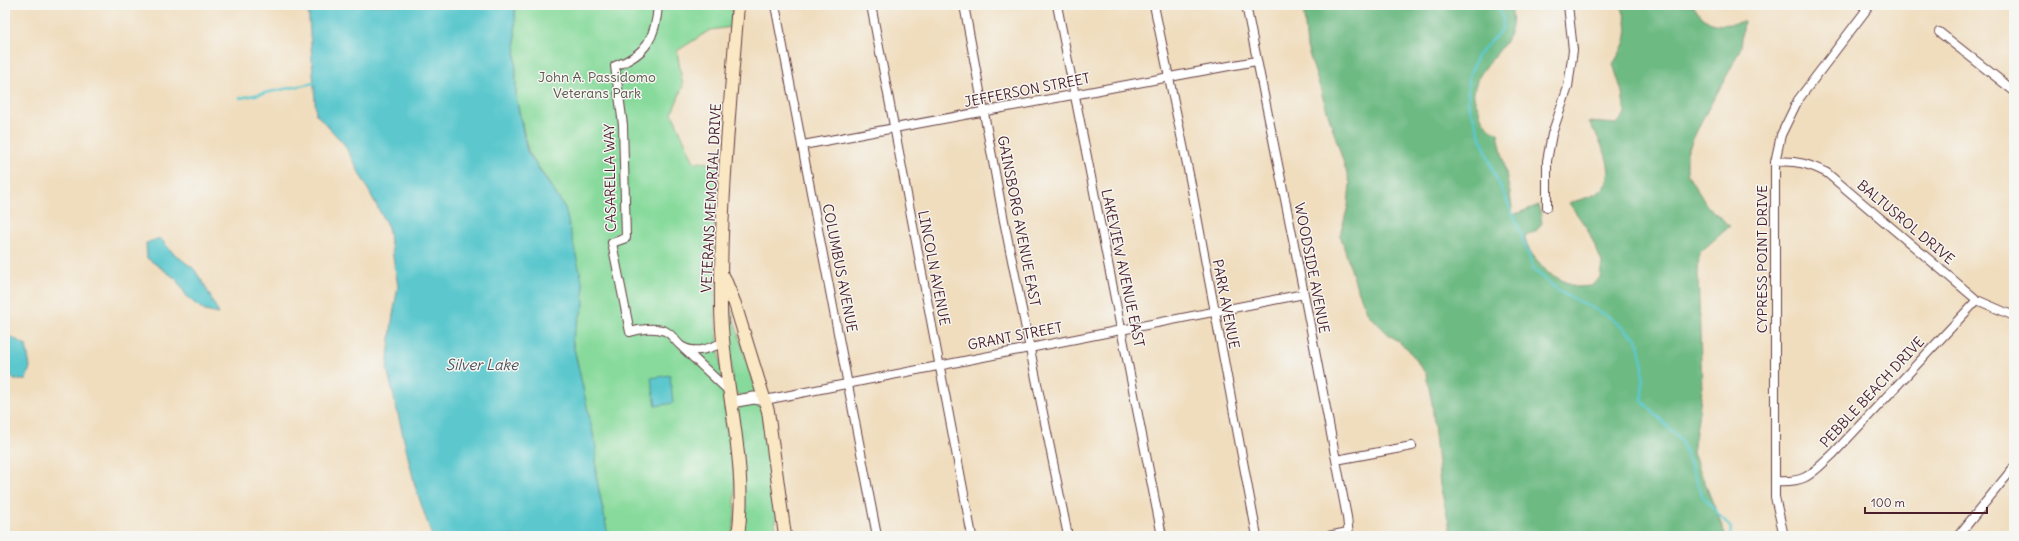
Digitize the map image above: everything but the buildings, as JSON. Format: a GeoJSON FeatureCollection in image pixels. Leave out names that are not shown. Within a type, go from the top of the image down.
{"type":"FeatureCollection","features":[{"type":"Feature","properties":{"kind":"main road","name":"VETERANS MEMORIAL DRIVE"},"geometry":{"type":"LineString","coordinates":[[738,5],[723,193],[721,308],[741,504],[738,536]]}},
{"type":"Feature","properties":{"kind":"main road"},"geometry":{"type":"LineString","coordinates":[[722,272],[735,304],[768,412],[785,536]]}},
{"type":"Feature","properties":{"kind":"street","name":"CASARELLA WAY"},"geometry":{"type":"LineString","coordinates":[[658,5],[657,22],[652,37],[641,52],[628,61],[615,66],[623,125],[626,238],[612,243],[630,332],[658,329],[673,337],[681,346],[695,350],[703,350],[724,342]]}},
{"type":"Feature","properties":{"kind":"street","name":"COLUMBUS AVENUE"},"geometry":{"type":"LineString","coordinates":[[776,5],[877,536]]}},
{"type":"Feature","properties":{"kind":"street","name":"LINCOLN AVENUE"},"geometry":{"type":"LineString","coordinates":[[871,5],[972,536]]}},
{"type":"Feature","properties":{"kind":"street","name":"GAINSBORG AVENUE EAST"},"geometry":{"type":"LineString","coordinates":[[964,5],[1004,221],[1068,536]]}},
{"type":"Feature","properties":{"kind":"street","name":"LAKEVIEW AVENUE EAST"},"geometry":{"type":"LineString","coordinates":[[1058,5],[1074,94],[1162,536]]}},
{"type":"Feature","properties":{"kind":"street","name":"PARK AVENUE"},"geometry":{"type":"LineString","coordinates":[[1154,5],[1190,179],[1257,536]]}},
{"type":"Feature","properties":{"kind":"street","name":"WOODSIDE AVENUE"},"geometry":{"type":"LineString","coordinates":[[1246,5],[1256,61],[1304,294],[1347,518],[1348,534]]}},
{"type":"Feature","properties":{"kind":"street"},"geometry":{"type":"LineString","coordinates":[[1547,207],[1547,161],[1552,134],[1568,87],[1573,50],[1568,5]]}},
{"type":"Feature","properties":{"kind":"street","name":"CYPRESS POINT DRIVE"},"geometry":{"type":"LineString","coordinates":[[1784,536],[1775,496],[1775,162],[1781,134],[1798,100],[1865,7]]}},
{"type":"Feature","properties":{"kind":"street"},"geometry":{"type":"LineString","coordinates":[[1939,32],[2014,92]]}},
{"type":"Feature","properties":{"kind":"street","name":"JEFFERSON STREET"},"geometry":{"type":"LineString","coordinates":[[803,146],[1168,76],[1256,61]]}},
{"type":"Feature","properties":{"kind":"street","name":"BALTUSROL DRIVE"},"geometry":{"type":"LineString","coordinates":[[1775,162],[1788,161],[1804,163],[1827,173],[1977,300],[2014,316]]}},
{"type":"Feature","properties":{"kind":"street","name":"GRANT STREET"},"geometry":{"type":"LineString","coordinates":[[730,397],[765,400],[1304,294]]}},
{"type":"Feature","properties":{"kind":"street","name":"PEBBLE BEACH DRIVE"},"geometry":{"type":"LineString","coordinates":[[1776,481],[1802,480],[1818,468],[1833,454],[1977,300]]}},
{"type":"Feature","properties":{"kind":"street"},"geometry":{"type":"LineString","coordinates":[[681,346],[730,397]]}},
{"type":"Feature","properties":{"kind":"street"},"geometry":{"type":"LineString","coordinates":[[1336,460],[1412,446]]}},
{"type":"Feature","properties":{"kind":"street"},"geometry":{"type":"LineString","coordinates":[[1958,536],[2014,467]]}},
{"type":"Feature","properties":{"kind":"street"},"geometry":{"type":"LineString","coordinates":[[1328,536],[1348,534]]}},
{"type":"Feature","properties":{"kind":"green space","name":"John A. Passidomo Veterans Park"},"geometry":{"type":"Polygon","coordinates":[[[515,5],[733,5],[732,27],[710,30],[677,51],[683,86],[672,113],[694,162],[719,163],[713,248],[716,264],[715,316],[735,484],[733,536],[608,536],[596,475],[596,447],[572,339],[584,304],[565,208],[528,151],[516,97],[515,5]]]}},
{"type":"Feature","properties":{"kind":"green space"},"geometry":{"type":"Polygon","coordinates":[[[1303,5],[1510,5],[1513,19],[1511,31],[1506,41],[1477,80],[1474,92],[1475,99],[1483,121],[1488,127],[1498,133],[1513,215],[1539,205],[1542,223],[1536,231],[1524,237],[1530,252],[1548,273],[1575,287],[1591,286],[1600,278],[1602,262],[1588,230],[1569,203],[1596,194],[1604,187],[1608,179],[1609,169],[1607,159],[1599,139],[1589,122],[1617,124],[1625,114],[1622,92],[1613,64],[1622,49],[1627,29],[1621,5],[1693,5],[1698,13],[1709,22],[1715,24],[1721,25],[1744,21],[1741,47],[1702,120],[1687,152],[1687,173],[1707,206],[1730,226],[1699,253],[1698,274],[1702,390],[1693,453],[1726,536],[1452,536],[1440,485],[1432,403],[1426,374],[1408,349],[1387,333],[1368,314],[1356,285],[1340,235],[1348,206],[1350,183],[1307,47],[1303,5]]]}},
{"type":"Feature","properties":{"kind":"green space"},"geometry":{"type":"Polygon","coordinates":[[[729,304],[756,393],[740,395],[733,389],[726,305],[729,304]]]}},
{"type":"Feature","properties":{"kind":"green space"},"geometry":{"type":"Polygon","coordinates":[[[755,404],[762,408],[777,512],[775,521],[777,536],[743,536],[737,411],[742,405],[755,404]]]}},
{"type":"Feature","properties":{"kind":"water","name":"Silver Lake"},"geometry":{"type":"Polygon","coordinates":[[[308,5],[515,5],[516,97],[527,151],[565,208],[583,285],[584,304],[572,339],[596,447],[596,475],[608,536],[432,536],[415,486],[387,368],[392,321],[398,286],[388,227],[344,144],[316,114],[308,5]]]}},
{"type":"Feature","properties":{"kind":"water"},"geometry":{"type":"Polygon","coordinates":[[[160,238],[172,252],[194,269],[204,284],[219,314],[205,311],[188,298],[176,279],[147,258],[146,243],[160,238]]]}},
{"type":"Feature","properties":{"kind":"water"},"geometry":{"type":"Polygon","coordinates":[[[9,336],[26,345],[30,367],[26,380],[14,380],[5,366],[5,338],[9,336]]]}},
{"type":"Feature","properties":{"kind":"water"},"geometry":{"type":"Polygon","coordinates":[[[670,375],[673,403],[656,406],[651,378],[670,375]]]}},
{"type":"Feature","properties":{"kind":"waterway"},"geometry":{"type":"LineString","coordinates":[[1497,5],[1503,19],[1502,29],[1477,56],[1468,80],[1468,103],[1494,173],[1517,223],[1534,270],[1560,292],[1608,316],[1637,339],[1643,366],[1642,401],[1681,440],[1703,497],[1731,528],[1730,536]]}},
{"type":"Feature","properties":{"kind":"waterway"},"geometry":{"type":"LineString","coordinates":[[240,98],[314,83]]}}]}
